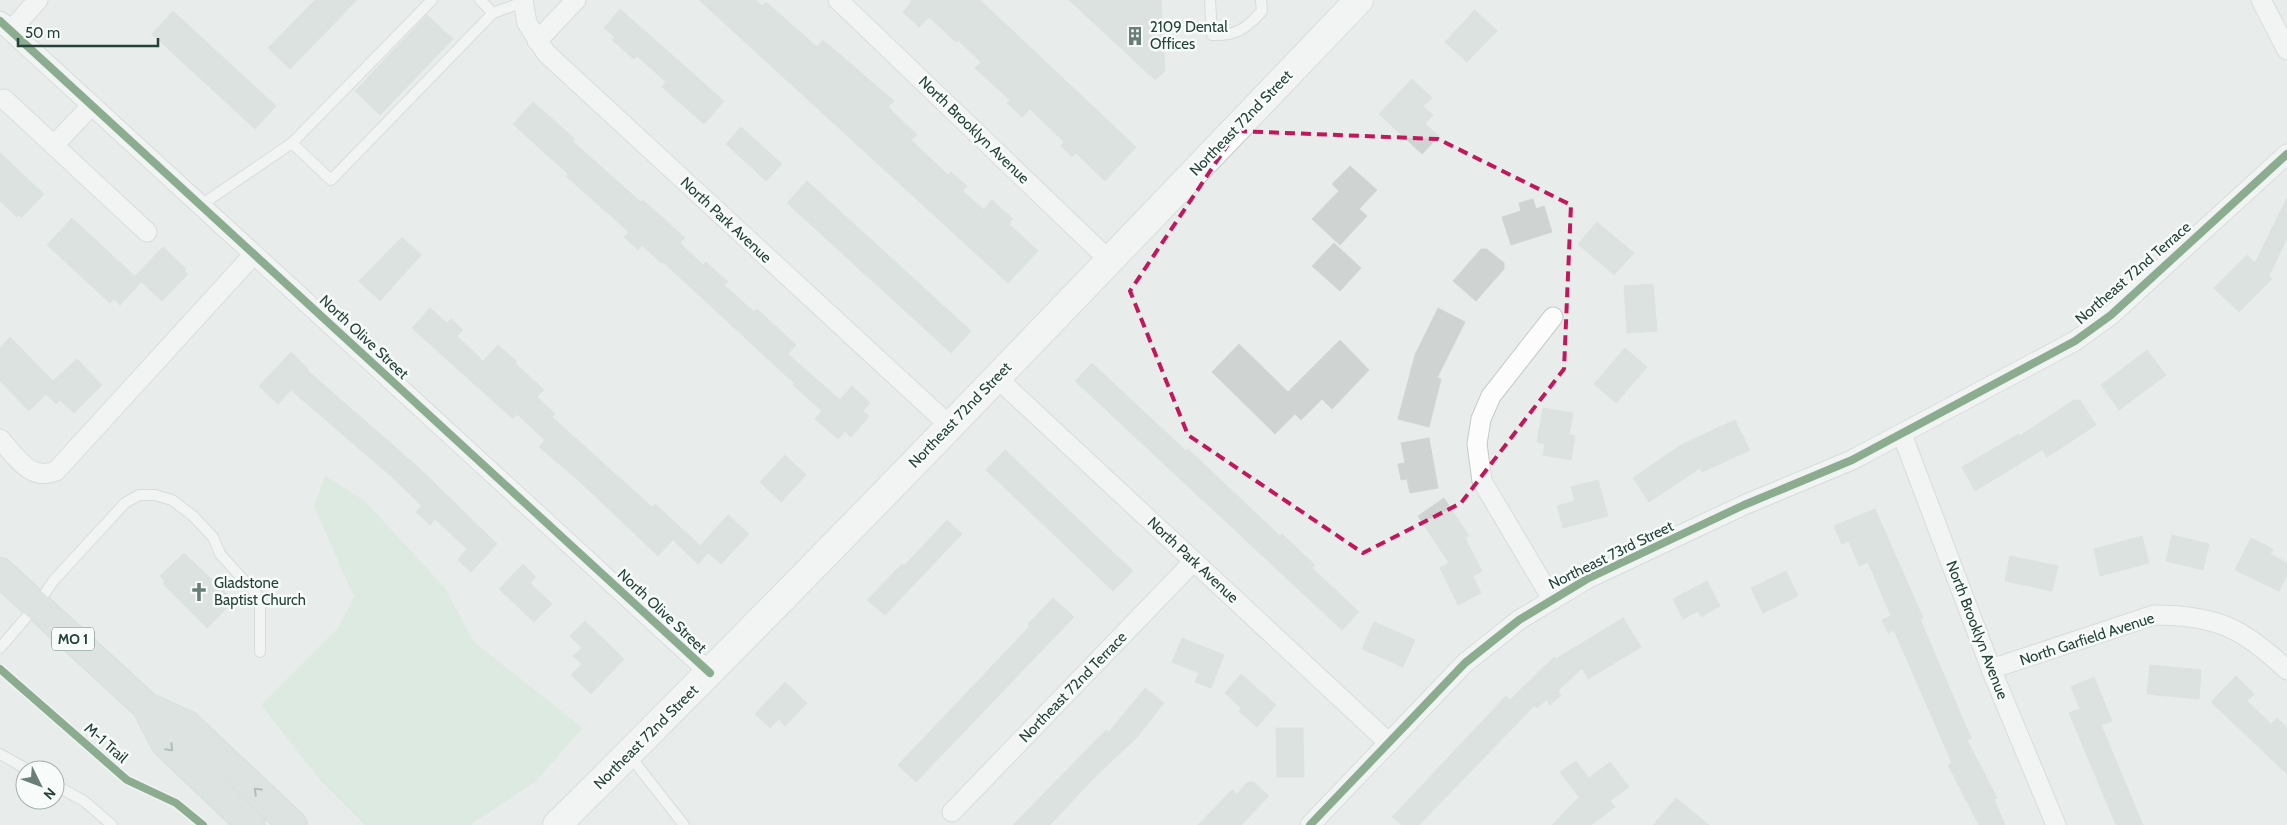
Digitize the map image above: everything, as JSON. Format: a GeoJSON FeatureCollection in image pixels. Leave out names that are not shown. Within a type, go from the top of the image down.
{"type":"FeatureCollection","features":[{"type":"Feature","properties":{"kind":"main road","name":"Northeast 72nd Street"},"geometry":{"type":"LineString","coordinates":[[558,825],[710,673],[950,426],[1359,0]]}},
{"type":"Feature","properties":{"kind":"main road","name":"MO 1"},"geometry":{"type":"LineString","coordinates":[[0,572],[146,706],[187,725],[292,825]]}},
{"type":"Feature","properties":{"kind":"main road","name":"MO 1"},"geometry":{"type":"LineString","coordinates":[[146,706],[165,743],[250,825]]}},
{"type":"Feature","properties":{"kind":"street"},"geometry":{"type":"LineString","coordinates":[[5,25],[38,0]]}},
{"type":"Feature","properties":{"kind":"street"},"geometry":{"type":"LineString","coordinates":[[537,41],[576,0]]}},
{"type":"Feature","properties":{"kind":"street","name":"North Brooklyn Avenue"},"geometry":{"type":"LineString","coordinates":[[838,0],[1110,261]]}},
{"type":"Feature","properties":{"kind":"street"},"geometry":{"type":"LineString","coordinates":[[2261,0],[2287,50]]}},
{"type":"Feature","properties":{"kind":"street","name":"North Park Avenue"},"geometry":{"type":"LineString","coordinates":[[523,1],[527,23],[537,41],[554,62],[950,426]]}},
{"type":"Feature","properties":{"kind":"street","name":"North Olive Street"},"geometry":{"type":"LineString","coordinates":[[5,25],[710,673]]}},
{"type":"Feature","properties":{"kind":"street"},"geometry":{"type":"LineString","coordinates":[[4,98],[148,232]]}},
{"type":"Feature","properties":{"kind":"street"},"geometry":{"type":"LineString","coordinates":[[54,145],[92,105]]}},
{"type":"Feature","properties":{"kind":"street","name":"Northeast 72nd Terrace"},"geometry":{"type":"LineString","coordinates":[[1902,434],[2075,341],[2111,315],[2287,154]]}},
{"type":"Feature","properties":{"kind":"street"},"geometry":{"type":"LineString","coordinates":[[0,439],[29,469],[42,476],[56,471],[254,254]]}},
{"type":"Feature","properties":{"kind":"street"},"geometry":{"type":"LineString","coordinates":[[1552,317],[1491,396],[1481,419],[1477,444],[1482,481],[1552,599]]}},
{"type":"Feature","properties":{"kind":"street","name":"North Park Avenue"},"geometry":{"type":"LineString","coordinates":[[996,377],[1389,743]]}},
{"type":"Feature","properties":{"kind":"street","name":"North Brooklyn Avenue"},"geometry":{"type":"LineString","coordinates":[[1902,434],[1991,670],[2056,825]]}},
{"type":"Feature","properties":{"kind":"street","name":"Northeast 73rd Street"},"geometry":{"type":"LineString","coordinates":[[1310,825],[1465,663],[1519,620],[1587,579],[1744,505],[1852,460],[1902,434]]}},
{"type":"Feature","properties":{"kind":"street","name":"Northeast 72nd Terrace"},"geometry":{"type":"LineString","coordinates":[[952,812],[1194,561]]}},
{"type":"Feature","properties":{"kind":"street","name":"North Garfield Avenue"},"geometry":{"type":"LineString","coordinates":[[1991,670],[2154,615],[2181,615],[2209,620],[2236,630],[2260,644],[2287,670]]}},
{"type":"Feature","properties":{"kind":"lane"},"geometry":{"type":"LineString","coordinates":[[201,206],[292,143],[432,0]]}},
{"type":"Feature","properties":{"kind":"lane"},"geometry":{"type":"LineString","coordinates":[[480,0],[493,13]]}},
{"type":"Feature","properties":{"kind":"lane"},"geometry":{"type":"LineString","coordinates":[[1210,0],[1212,35],[1230,36],[1250,25],[1262,11],[1261,0]]}},
{"type":"Feature","properties":{"kind":"lane"},"geometry":{"type":"LineString","coordinates":[[292,143],[331,180],[493,13],[523,1]]}},
{"type":"Feature","properties":{"kind":"lane"},"geometry":{"type":"LineString","coordinates":[[0,648],[36,606],[54,580],[125,503],[138,495],[156,495],[172,500],[193,516],[213,537],[220,554],[260,598],[260,652]]}},
{"type":"Feature","properties":{"kind":"lane"},"geometry":{"type":"LineString","coordinates":[[0,754],[15,763]]}},
{"type":"Feature","properties":{"kind":"lane"},"geometry":{"type":"LineString","coordinates":[[628,755],[682,824]]}},
{"type":"Feature","properties":{"kind":"lane"},"geometry":{"type":"LineString","coordinates":[[65,791],[84,801],[112,825]]}},
{"type":"Feature","properties":{"kind":"highlighted area"},"geometry":{"type":"Polygon","coordinates":[[[1237,131],[1438,139],[1571,205],[1564,369],[1461,503],[1363,553],[1188,435],[1130,291],[1237,131]]]}},
{"type":"Feature","properties":{"kind":"green space"},"geometry":{"type":"Polygon","coordinates":[[[325,476],[364,500],[445,588],[474,642],[583,728],[535,782],[470,825],[365,825],[320,780],[261,705],[338,628],[354,597],[314,506],[325,476]]]}},
{"type":"Feature","properties":{"kind":"building"},"geometry":{"type":"Polygon","coordinates":[[[315,0],[357,0],[290,69],[268,48],[315,0]]]}},
{"type":"Feature","properties":{"kind":"building"},"geometry":{"type":"Polygon","coordinates":[[[699,0],[755,0],[762,6],[766,2],[817,47],[823,40],[894,101],[888,107],[917,135],[911,140],[948,175],[951,172],[967,186],[963,191],[984,210],[992,200],[1013,219],[1009,224],[1038,251],[1008,283],[699,0]]]}},
{"type":"Feature","properties":{"kind":"building"},"geometry":{"type":"Polygon","coordinates":[[[910,0],[980,0],[1136,147],[1105,181],[1076,153],[1072,157],[1061,146],[1064,142],[1030,109],[1022,117],[1007,103],[1010,100],[975,68],[981,62],[958,40],[956,42],[929,17],[919,27],[903,12],[912,1],[910,0]]]}},
{"type":"Feature","properties":{"kind":"building","name":"2109 Dental Offices"},"geometry":{"type":"Polygon","coordinates":[[[1069,0],[1161,0],[1165,71],[1155,80],[1069,0]]]}},
{"type":"Feature","properties":{"kind":"building"},"geometry":{"type":"Polygon","coordinates":[[[620,9],[724,101],[704,124],[662,87],[666,82],[637,56],[634,59],[612,40],[615,37],[604,28],[620,9]]]}},
{"type":"Feature","properties":{"kind":"building"},"geometry":{"type":"Polygon","coordinates":[[[1475,10],[1497,31],[1467,62],[1445,42],[1475,10]]]}},
{"type":"Feature","properties":{"kind":"building"},"geometry":{"type":"Polygon","coordinates":[[[173,11],[276,106],[255,129],[152,34],[173,11]]]}},
{"type":"Feature","properties":{"kind":"building"},"geometry":{"type":"Polygon","coordinates":[[[427,15],[453,39],[380,115],[355,91],[427,15]]]}},
{"type":"Feature","properties":{"kind":"building"},"geometry":{"type":"Polygon","coordinates":[[[1412,79],[1432,98],[1423,106],[1433,115],[1425,124],[1439,136],[1422,154],[1379,114],[1412,79]]]}},
{"type":"Feature","properties":{"kind":"building"},"geometry":{"type":"Polygon","coordinates":[[[533,102],[575,139],[572,141],[685,238],[680,243],[703,265],[706,262],[728,282],[724,285],[754,312],[757,309],[796,345],[788,354],[840,400],[852,386],[870,403],[863,411],[869,416],[851,437],[845,431],[838,439],[815,419],[822,411],[793,385],[795,384],[663,262],[661,263],[642,245],[638,250],[624,237],[629,232],[566,176],[568,174],[513,124],[533,102]]]}},
{"type":"Feature","properties":{"kind":"building"},"geometry":{"type":"Polygon","coordinates":[[[741,127],[782,164],[766,181],[726,144],[741,127]]]}},
{"type":"Feature","properties":{"kind":"building"},"geometry":{"type":"Polygon","coordinates":[[[0,153],[44,194],[22,217],[19,215],[17,217],[0,201],[0,153]]]}},
{"type":"Feature","properties":{"kind":"building"},"geometry":{"type":"Polygon","coordinates":[[[1350,166],[1377,190],[1359,209],[1367,216],[1340,245],[1312,219],[1339,191],[1332,184],[1350,166]]]}},
{"type":"Feature","properties":{"kind":"building"},"geometry":{"type":"Polygon","coordinates":[[[807,181],[971,331],[951,353],[787,203],[807,181]]]}},
{"type":"Feature","properties":{"kind":"building"},"geometry":{"type":"Polygon","coordinates":[[[2287,198],[2287,238],[2269,276],[2272,279],[2239,312],[2214,288],[2247,255],[2255,263],[2287,198]]]}},
{"type":"Feature","properties":{"kind":"building"},"geometry":{"type":"Polygon","coordinates":[[[1533,199],[1536,209],[1544,206],[1552,232],[1511,245],[1502,217],[1521,211],[1519,203],[1533,199]]]}},
{"type":"Feature","properties":{"kind":"building"},"geometry":{"type":"Polygon","coordinates":[[[72,218],[141,282],[120,305],[114,299],[110,303],[47,245],[72,218]]]}},
{"type":"Feature","properties":{"kind":"building"},"geometry":{"type":"Polygon","coordinates":[[[1597,222],[1634,253],[1614,275],[1578,244],[1597,222]]]}},
{"type":"Feature","properties":{"kind":"building"},"geometry":{"type":"Polygon","coordinates":[[[402,237],[421,255],[380,301],[359,281],[402,237]]]}},
{"type":"Feature","properties":{"kind":"building"},"geometry":{"type":"Polygon","coordinates":[[[1334,243],[1361,268],[1340,291],[1312,266],[1334,243]]]}},
{"type":"Feature","properties":{"kind":"building"},"geometry":{"type":"Polygon","coordinates":[[[163,247],[186,269],[184,270],[188,274],[162,301],[135,276],[163,247]]]}},
{"type":"Feature","properties":{"kind":"building"},"geometry":{"type":"Polygon","coordinates":[[[1481,249],[1487,249],[1504,263],[1504,269],[1476,301],[1453,281],[1481,249]]]}},
{"type":"Feature","properties":{"kind":"building"},"geometry":{"type":"Polygon","coordinates":[[[1653,284],[1657,331],[1627,333],[1624,286],[1653,284]]]}},
{"type":"Feature","properties":{"kind":"building"},"geometry":{"type":"Polygon","coordinates":[[[430,308],[447,323],[451,319],[463,330],[457,336],[483,361],[498,345],[517,362],[515,363],[544,390],[537,397],[555,414],[552,417],[652,507],[655,504],[708,553],[698,564],[673,540],[658,556],[578,480],[539,447],[545,440],[517,414],[513,419],[412,328],[430,308]]]}},
{"type":"Feature","properties":{"kind":"building"},"geometry":{"type":"Polygon","coordinates":[[[1438,308],[1465,322],[1437,378],[1441,379],[1429,427],[1398,419],[1415,355],[1438,308]]]}},
{"type":"Feature","properties":{"kind":"building"},"geometry":{"type":"Polygon","coordinates":[[[10,337],[53,381],[77,359],[102,385],[74,413],[60,400],[56,404],[46,394],[29,411],[0,381],[0,348],[10,337]]]}},
{"type":"Feature","properties":{"kind":"building"},"geometry":{"type":"Polygon","coordinates":[[[1340,340],[1369,370],[1332,409],[1322,399],[1301,420],[1295,414],[1275,434],[1212,372],[1239,344],[1288,392],[1340,340]]]}},
{"type":"Feature","properties":{"kind":"building"},"geometry":{"type":"Polygon","coordinates":[[[1625,348],[1647,367],[1616,403],[1594,384],[1625,348]]]}},
{"type":"Feature","properties":{"kind":"building"},"geometry":{"type":"Polygon","coordinates":[[[2147,350],[2166,375],[2119,410],[2101,385],[2147,350]]]}},
{"type":"Feature","properties":{"kind":"building"},"geometry":{"type":"Polygon","coordinates":[[[291,352],[308,371],[418,467],[497,544],[471,572],[458,560],[467,549],[435,519],[430,525],[416,512],[422,506],[392,477],[291,390],[278,404],[259,386],[291,352]]]}},
{"type":"Feature","properties":{"kind":"building"},"geometry":{"type":"Polygon","coordinates":[[[1092,363],[1186,451],[1188,449],[1280,536],[1282,534],[1315,565],[1312,568],[1359,612],[1342,630],[1075,381],[1092,363]]]}},
{"type":"Feature","properties":{"kind":"building"},"geometry":{"type":"Polygon","coordinates":[[[2074,400],[2080,400],[2096,425],[2047,457],[2042,450],[1975,491],[1962,467],[2019,434],[2020,436],[2074,400]]]}},
{"type":"Feature","properties":{"kind":"building"},"geometry":{"type":"Polygon","coordinates":[[[1543,408],[1573,413],[1569,434],[1575,436],[1571,460],[1543,455],[1545,444],[1537,442],[1543,408]]]}},
{"type":"Feature","properties":{"kind":"building"},"geometry":{"type":"Polygon","coordinates":[[[1735,420],[1750,450],[1702,472],[1700,468],[1649,502],[1633,478],[1681,445],[1735,420]]]}},
{"type":"Feature","properties":{"kind":"building"},"geometry":{"type":"Polygon","coordinates":[[[1429,438],[1438,488],[1410,493],[1407,479],[1401,480],[1398,464],[1405,463],[1401,443],[1429,438]]]}},
{"type":"Feature","properties":{"kind":"building"},"geometry":{"type":"Polygon","coordinates":[[[1005,450],[1133,571],[1113,591],[986,470],[1005,450]]]}},
{"type":"Feature","properties":{"kind":"building"},"geometry":{"type":"Polygon","coordinates":[[[785,455],[806,475],[781,502],[760,482],[785,455]]]}},
{"type":"Feature","properties":{"kind":"building"},"geometry":{"type":"Polygon","coordinates":[[[1598,480],[1608,516],[1563,528],[1557,506],[1575,501],[1571,487],[1598,480]]]}},
{"type":"Feature","properties":{"kind":"building"},"geometry":{"type":"Polygon","coordinates":[[[1444,498],[1469,536],[1465,538],[1482,571],[1473,576],[1481,593],[1458,605],[1440,568],[1449,563],[1418,516],[1444,498]]]}},
{"type":"Feature","properties":{"kind":"building"},"geometry":{"type":"Polygon","coordinates":[[[1875,509],[1923,618],[1920,619],[1971,738],[1967,740],[1997,798],[1994,799],[2005,825],[1979,825],[1948,765],[1952,763],[1894,630],[1888,633],[1882,620],[1891,616],[1868,562],[1859,566],[1849,541],[1842,544],[1834,526],[1875,509]]]}},
{"type":"Feature","properties":{"kind":"building"},"geometry":{"type":"Polygon","coordinates":[[[728,515],[749,534],[721,564],[700,546],[728,515]]]}},
{"type":"Feature","properties":{"kind":"building"},"geometry":{"type":"Polygon","coordinates":[[[947,520],[962,534],[885,615],[867,600],[902,564],[904,566],[947,520]]]}},
{"type":"Feature","properties":{"kind":"building"},"geometry":{"type":"Polygon","coordinates":[[[2172,535],[2209,544],[2203,570],[2166,561],[2172,535]]]}},
{"type":"Feature","properties":{"kind":"building"},"geometry":{"type":"Polygon","coordinates":[[[2142,536],[2149,563],[2100,576],[2094,549],[2142,536]]]}},
{"type":"Feature","properties":{"kind":"building"},"geometry":{"type":"Polygon","coordinates":[[[2251,538],[2273,549],[2270,554],[2287,563],[2287,575],[2279,591],[2235,570],[2251,538]]]}},
{"type":"Feature","properties":{"kind":"building","name":"Gladstone Baptist Church"},"geometry":{"type":"Polygon","coordinates":[[[184,553],[234,601],[207,628],[163,584],[165,582],[160,576],[184,553]]]}},
{"type":"Feature","properties":{"kind":"building"},"geometry":{"type":"Polygon","coordinates":[[[2010,556],[2058,566],[2052,591],[2005,581],[2010,556]]]}},
{"type":"Feature","properties":{"kind":"building"},"geometry":{"type":"Polygon","coordinates":[[[523,564],[536,577],[530,583],[552,604],[534,622],[499,589],[523,564]]]}},
{"type":"Feature","properties":{"kind":"building"},"geometry":{"type":"Polygon","coordinates":[[[1786,571],[1798,596],[1763,613],[1751,588],[1786,571]]]}},
{"type":"Feature","properties":{"kind":"building"},"geometry":{"type":"Polygon","coordinates":[[[1707,581],[1720,606],[1701,617],[1698,611],[1683,619],[1673,599],[1707,581]]]}},
{"type":"Feature","properties":{"kind":"building"},"geometry":{"type":"Polygon","coordinates":[[[1053,598],[1074,617],[916,782],[898,765],[1030,626],[1028,624],[1053,598]]]}},
{"type":"Feature","properties":{"kind":"building"},"geometry":{"type":"Polygon","coordinates":[[[1623,618],[1641,647],[1588,679],[1582,668],[1558,691],[1561,695],[1550,705],[1546,700],[1537,708],[1535,705],[1419,825],[1402,825],[1392,817],[1506,696],[1510,700],[1554,657],[1556,659],[1623,618]]]}},
{"type":"Feature","properties":{"kind":"building"},"geometry":{"type":"Polygon","coordinates":[[[585,621],[624,659],[591,694],[571,675],[582,664],[573,656],[582,648],[570,636],[585,621]]]}},
{"type":"Feature","properties":{"kind":"building"},"geometry":{"type":"Polygon","coordinates":[[[1374,622],[1415,640],[1403,667],[1362,649],[1374,622]]]}},
{"type":"Feature","properties":{"kind":"building"},"geometry":{"type":"Polygon","coordinates":[[[1182,638],[1224,655],[1211,688],[1195,682],[1199,673],[1172,662],[1182,638]]]}},
{"type":"Feature","properties":{"kind":"building"},"geometry":{"type":"Polygon","coordinates":[[[2150,665],[2201,670],[2199,699],[2147,694],[2150,665]]]}},
{"type":"Feature","properties":{"kind":"building"},"geometry":{"type":"Polygon","coordinates":[[[1241,674],[1276,705],[1257,727],[1239,711],[1241,708],[1225,693],[1241,674]]]}},
{"type":"Feature","properties":{"kind":"building"},"geometry":{"type":"Polygon","coordinates":[[[2236,676],[2254,694],[2247,701],[2271,724],[2277,718],[2287,728],[2287,774],[2211,702],[2236,676]]]}},
{"type":"Feature","properties":{"kind":"building"},"geometry":{"type":"Polygon","coordinates":[[[2094,677],[2112,721],[2101,725],[2143,825],[2116,825],[2069,713],[2080,709],[2071,687],[2094,677]]]}},
{"type":"Feature","properties":{"kind":"building"},"geometry":{"type":"Polygon","coordinates":[[[785,682],[807,703],[785,726],[779,719],[770,728],[755,714],[785,682]]]}},
{"type":"Feature","properties":{"kind":"building"},"geometry":{"type":"Polygon","coordinates":[[[1145,688],[1164,703],[1136,738],[1092,780],[1050,825],[1013,825],[1106,730],[1109,732],[1145,688]]]}},
{"type":"Feature","properties":{"kind":"building"},"geometry":{"type":"Polygon","coordinates":[[[1276,728],[1303,728],[1304,777],[1277,777],[1276,728]]]}},
{"type":"Feature","properties":{"kind":"building"},"geometry":{"type":"Polygon","coordinates":[[[1576,761],[1589,778],[1610,762],[1629,787],[1610,801],[1615,807],[1591,825],[1552,825],[1579,797],[1560,772],[1576,761]]]}},
{"type":"Feature","properties":{"kind":"building"},"geometry":{"type":"Polygon","coordinates":[[[1248,782],[1254,782],[1269,796],[1241,825],[1198,825],[1232,790],[1237,794],[1248,782]]]}},
{"type":"Feature","properties":{"kind":"building"},"geometry":{"type":"Polygon","coordinates":[[[1676,798],[1709,825],[1653,825],[1676,798]]]}},
{"type":"Feature","properties":{"kind":"cycle path"},"geometry":{"type":"LineString","coordinates":[[0,21],[710,673]]}},
{"type":"Feature","properties":{"kind":"cycle path"},"geometry":{"type":"LineString","coordinates":[[1310,825],[1465,663],[1519,620],[1587,579],[1744,505],[1852,460],[2075,341],[2111,315],[2287,154]]}},
{"type":"Feature","properties":{"kind":"cycle path","name":"M-1 Trail"},"geometry":{"type":"LineString","coordinates":[[0,669],[127,780],[176,803],[203,825]]}},
{"type":"Feature","properties":{"kind":"place","name":"2109 Dental Offices"},"geometry":{"type":"Point","coordinates":[1135,36]}},
{"type":"Feature","properties":{"kind":"place","name":"Gladstone Baptist Church"},"geometry":{"type":"Point","coordinates":[199,592]}}]}
